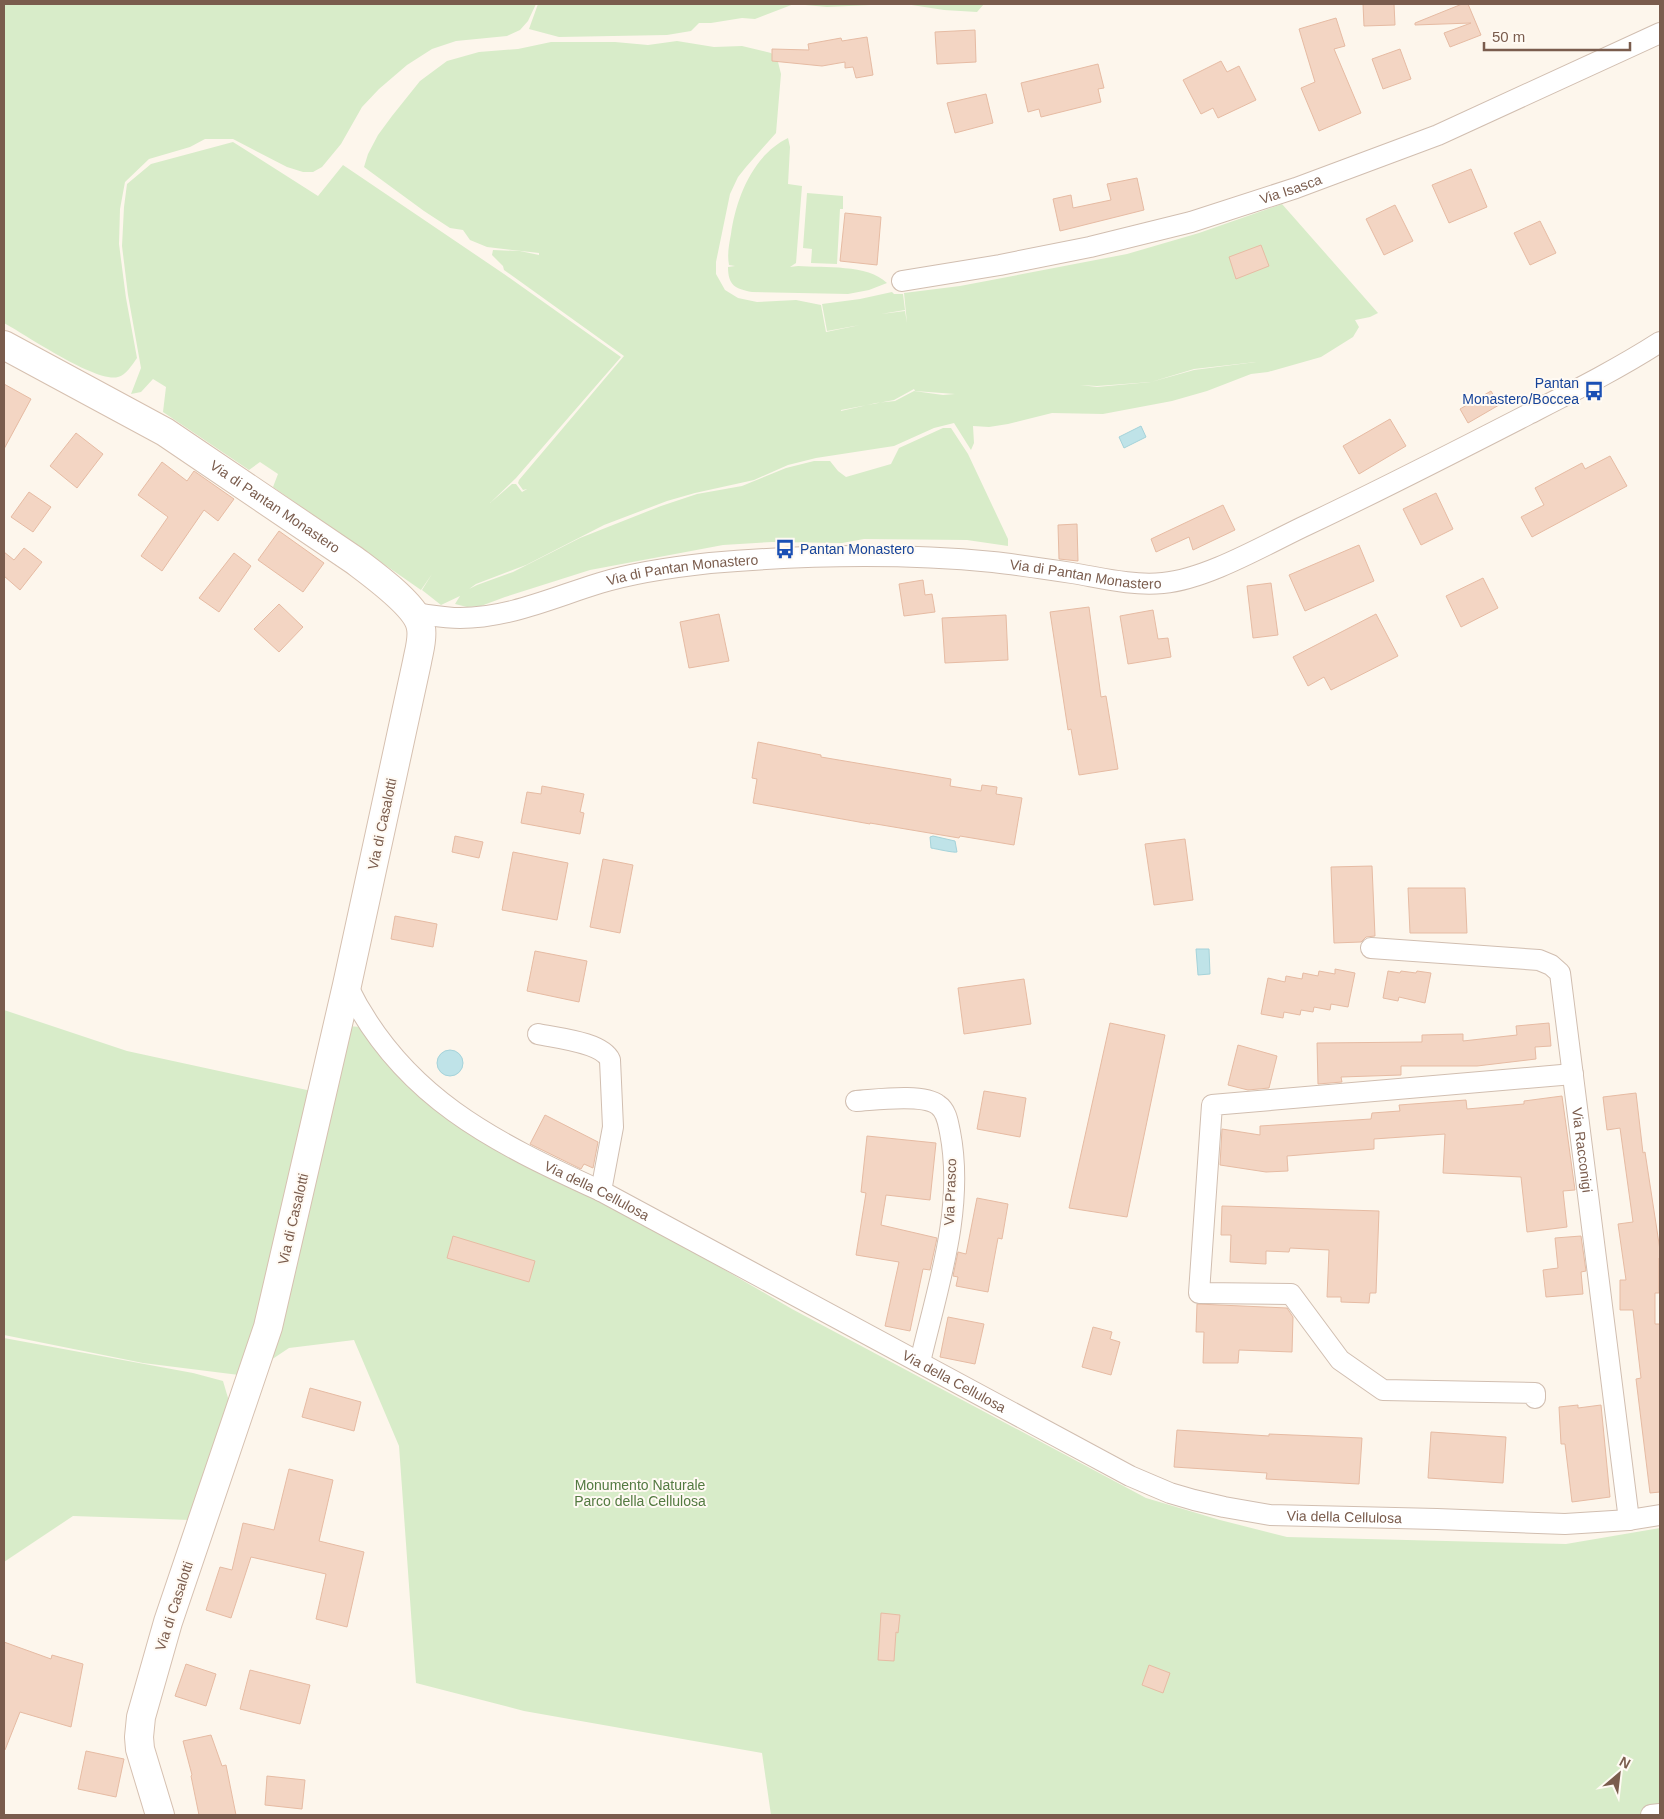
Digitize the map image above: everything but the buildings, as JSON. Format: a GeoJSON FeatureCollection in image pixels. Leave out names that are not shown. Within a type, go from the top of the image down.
{"type":"FeatureCollection","features":[{"type":"Feature","properties":{"kind":"street","name":"Via Isasca"},"geometry":{"type":"LineString","coordinates":[[902,280],[1000,265],[1090,247],[1191,222],[1287,191],[1438,135],[1660,33]]}},
{"type":"Feature","properties":{"kind":"street","name":"Via di Pantan Monastero"},"geometry":{"type":"LineString","coordinates":[[4,345],[136,415],[171,436],[354,560],[378,578],[414,613],[453,618],[491,616],[529,607],[601,583],[635,574],[690,565],[784,558],[956,559],[1022,566],[1128,582],[1174,581],[1226,563],[1407,477],[1597,379],[1660,342]]}},
{"type":"Feature","properties":{"kind":"street","name":"Via di Casalotti"},"geometry":{"type":"LineString","coordinates":[[160,1815],[140,1749],[141,1717],[168,1622],[268,1327],[347,985],[418,662],[422,629],[414,613]]}},
{"type":"Feature","properties":{"kind":"street","name":"Via Racconigi"},"geometry":{"type":"LineString","coordinates":[[1371,948],[1534,959],[1551,965],[1561,977],[1629,1520]]}},
{"type":"Feature","properties":{"kind":"street","name":"Via della Cellulosa"},"geometry":{"type":"LineString","coordinates":[[347,985],[359,1010],[373,1031],[404,1069],[430,1094],[494,1138],[526,1156],[601,1191],[1130,1476],[1170,1493],[1224,1508],[1288,1516],[1437,1518],[1565,1524],[1629,1520],[1660,1515]]}},
{"type":"Feature","properties":{"kind":"street"},"geometry":{"type":"LineString","coordinates":[[538,1034],[595,1047],[607,1054],[610,1060],[613,1127],[601,1191]]}},
{"type":"Feature","properties":{"kind":"street"},"geometry":{"type":"LineString","coordinates":[[1535,1398],[1535,1393],[1383,1390],[1340,1360],[1290,1294],[1199,1293],[1212,1105],[1573,1074]]}},
{"type":"Feature","properties":{"kind":"street","name":"Via Prasco"},"geometry":{"type":"LineString","coordinates":[[856,1101],[924,1098],[940,1106],[946,1117],[953,1170],[951,1216],[947,1246],[920,1362]]}},
{"type":"Feature","properties":{"kind":"street"},"geometry":{"type":"LineString","coordinates":[[1651,1815],[1660,1814]]}},
{"type":"Feature","properties":{"kind":"green space"},"geometry":{"type":"Polygon","coordinates":[[[4,4],[536,4],[528,21],[520,30],[507,36],[456,41],[432,49],[407,65],[379,89],[362,107],[341,144],[322,167],[313,172],[303,172],[287,167],[233,139],[205,139],[190,147],[149,159],[125,182],[120,209],[119,244],[126,298],[137,358],[121,376],[108,377],[78,366],[4,323],[4,4]]]}},
{"type":"Feature","properties":{"kind":"green space"},"geometry":{"type":"Polygon","coordinates":[[[538,4],[794,4],[755,19],[742,18],[699,23],[691,31],[667,35],[559,37],[529,29],[538,4]]]}},
{"type":"Feature","properties":{"kind":"green space"},"geometry":{"type":"Polygon","coordinates":[[[794,4],[893,4],[827,7],[794,4]]]}},
{"type":"Feature","properties":{"kind":"green space"},"geometry":{"type":"Polygon","coordinates":[[[905,4],[984,4],[977,12],[944,10],[905,4]]]}},
{"type":"Feature","properties":{"kind":"green space"},"geometry":{"type":"Polygon","coordinates":[[[677,41],[714,47],[742,46],[771,53],[777,58],[781,74],[776,133],[738,177],[730,194],[716,262],[716,274],[725,290],[738,298],[757,302],[796,300],[821,305],[826,332],[860,325],[827,331],[822,304],[892,292],[894,294],[903,294],[905,310],[881,314],[905,311],[907,323],[904,293],[960,286],[1127,254],[1199,233],[1282,204],[1378,313],[1355,320],[1359,327],[1353,337],[1321,357],[1268,372],[1251,374],[1207,391],[1172,401],[1103,414],[1052,413],[1008,424],[989,427],[973,426],[974,443],[971,450],[954,423],[934,428],[894,446],[816,458],[788,465],[754,480],[667,501],[604,525],[526,565],[476,584],[469,589],[513,572],[580,538],[697,494],[742,486],[786,468],[814,461],[830,461],[846,477],[891,464],[899,448],[943,428],[951,428],[968,454],[1008,539],[1008,546],[967,540],[864,539],[842,543],[772,542],[723,545],[590,570],[481,606],[467,607],[455,604],[460,596],[441,605],[422,590],[432,574],[421,590],[273,487],[278,474],[260,462],[249,470],[163,412],[166,387],[153,379],[141,392],[131,394],[141,368],[128,295],[122,246],[127,184],[151,164],[233,142],[318,196],[343,165],[504,274],[621,357],[516,478],[490,503],[512,484],[516,484],[522,492],[527,489],[523,490],[518,483],[519,480],[624,356],[504,270],[503,266],[492,255],[493,250],[520,251],[539,255],[539,253],[487,247],[470,240],[463,230],[450,228],[364,167],[368,154],[378,135],[392,116],[420,81],[447,61],[479,52],[518,49],[551,42],[615,42],[648,45],[677,41]],[[1256,362],[1194,369],[1151,382],[1194,370],[1256,362]],[[1151,382],[1097,386],[1080,385],[1097,387],[1151,382]],[[914,389],[894,400],[881,402],[895,401],[914,391],[943,395],[955,394],[915,391],[914,389]]]}},
{"type":"Feature","properties":{"kind":"green space"},"geometry":{"type":"Polygon","coordinates":[[[788,138],[790,147],[788,184],[802,186],[796,263],[790,267],[845,268],[869,273],[887,283],[869,290],[848,294],[752,292],[737,288],[731,282],[728,267],[735,266],[729,265],[729,246],[733,220],[742,192],[756,166],[765,155],[788,138]]]}},
{"type":"Feature","properties":{"kind":"green space"},"geometry":{"type":"Polygon","coordinates":[[[807,193],[843,196],[843,209],[840,209],[837,264],[811,263],[812,249],[803,248],[807,193]]]}},
{"type":"Feature","properties":{"kind":"green space","name":"Monumento Naturale Parco della Cellulosa"},"geometry":{"type":"Polygon","coordinates":[[[4,1010],[127,1051],[330,1095],[347,1026],[361,1027],[389,1062],[668,1237],[792,1309],[1146,1498],[1287,1537],[1566,1544],[1660,1528],[1660,1815],[771,1815],[762,1753],[524,1711],[416,1683],[399,1446],[354,1340],[289,1348],[247,1376],[143,1363],[4,1335],[4,1010]]]}},
{"type":"Feature","properties":{"kind":"green space"},"geometry":{"type":"Polygon","coordinates":[[[4,1338],[193,1373],[223,1381],[231,1408],[190,1520],[73,1516],[4,1562],[4,1338]]]}},
{"type":"Feature","properties":{"kind":"water"},"geometry":{"type":"Polygon","coordinates":[[[1141,426],[1146,437],[1124,448],[1119,437],[1141,426]]]}},
{"type":"Feature","properties":{"kind":"water"},"geometry":{"type":"Polygon","coordinates":[[[930,837],[955,841],[957,852],[931,848],[930,837]]]}},
{"type":"Feature","properties":{"kind":"water"},"geometry":{"type":"Polygon","coordinates":[[[1196,949],[1209,949],[1210,974],[1198,975],[1196,949]]]}},
{"type":"Feature","properties":{"kind":"water"},"geometry":{"type":"Polygon","coordinates":[[[450,1050],[459,1054],[463,1063],[459,1072],[450,1076],[441,1072],[437,1063],[441,1054],[450,1050]]]}},
{"type":"Feature","properties":{"kind":"place","name":"Pantan Monastero/Boccea"},"geometry":{"type":"Point","coordinates":[1594,391]}},
{"type":"Feature","properties":{"kind":"place","name":"Pantan Monastero"},"geometry":{"type":"Point","coordinates":[785,549]}}]}
